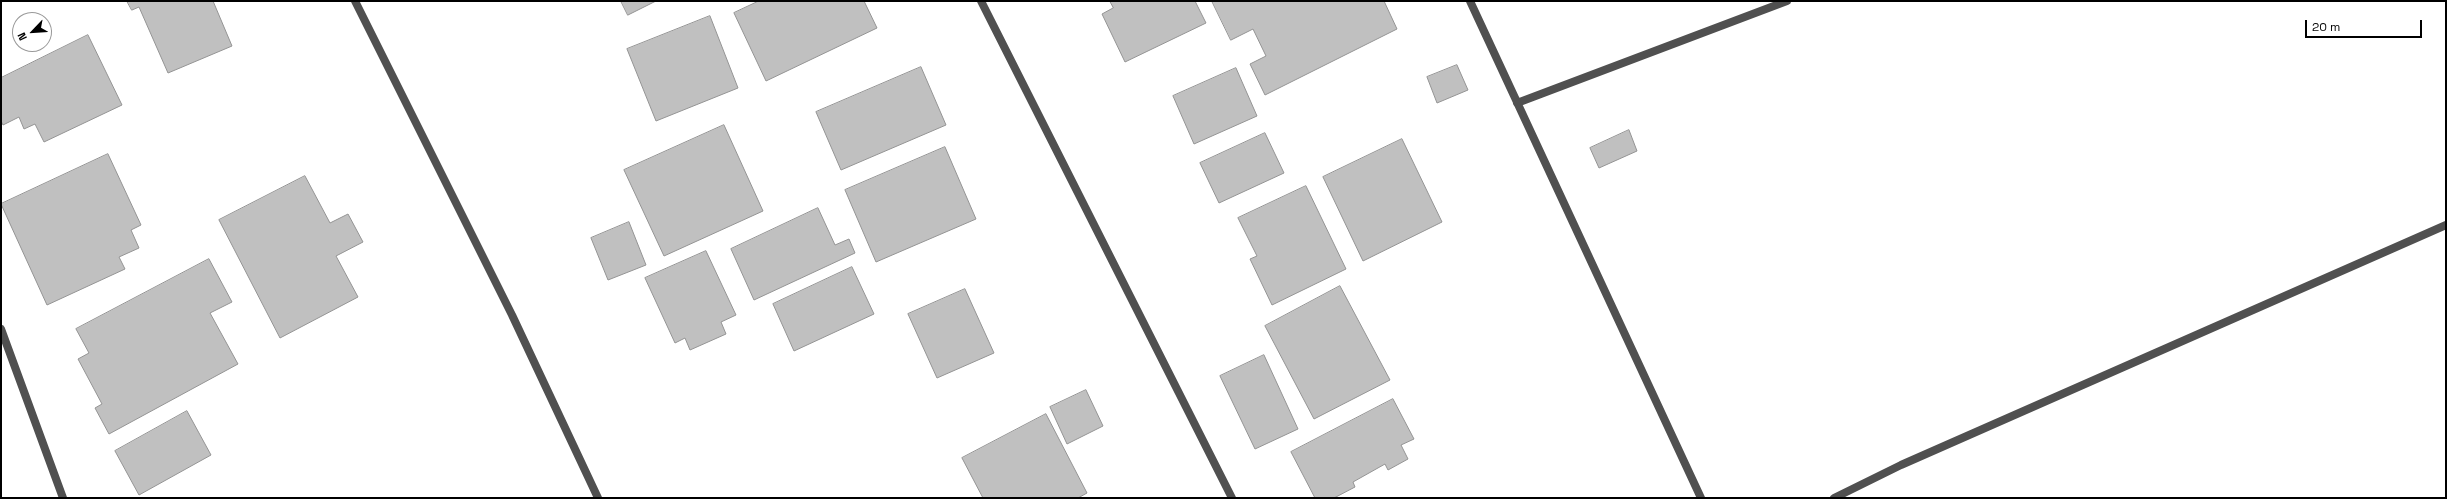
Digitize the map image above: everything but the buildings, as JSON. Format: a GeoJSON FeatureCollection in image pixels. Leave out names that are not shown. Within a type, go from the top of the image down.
{"type":"FeatureCollection","features":[{"type":"Feature","properties":{"kind":"street"},"geometry":{"type":"LineString","coordinates":[[355,1],[512,315],[598,498]]}},
{"type":"Feature","properties":{"kind":"street"},"geometry":{"type":"LineString","coordinates":[[981,1],[1232,498]]}},
{"type":"Feature","properties":{"kind":"street"},"geometry":{"type":"LineString","coordinates":[[1470,1],[1701,498]]}},
{"type":"Feature","properties":{"kind":"street"},"geometry":{"type":"LineString","coordinates":[[1518,103],[1788,1]]}},
{"type":"Feature","properties":{"kind":"street"},"geometry":{"type":"LineString","coordinates":[[1834,498],[1908,462],[2446,225]]}},
{"type":"Feature","properties":{"kind":"street"},"geometry":{"type":"LineString","coordinates":[[1,329],[63,498]]}}]}
